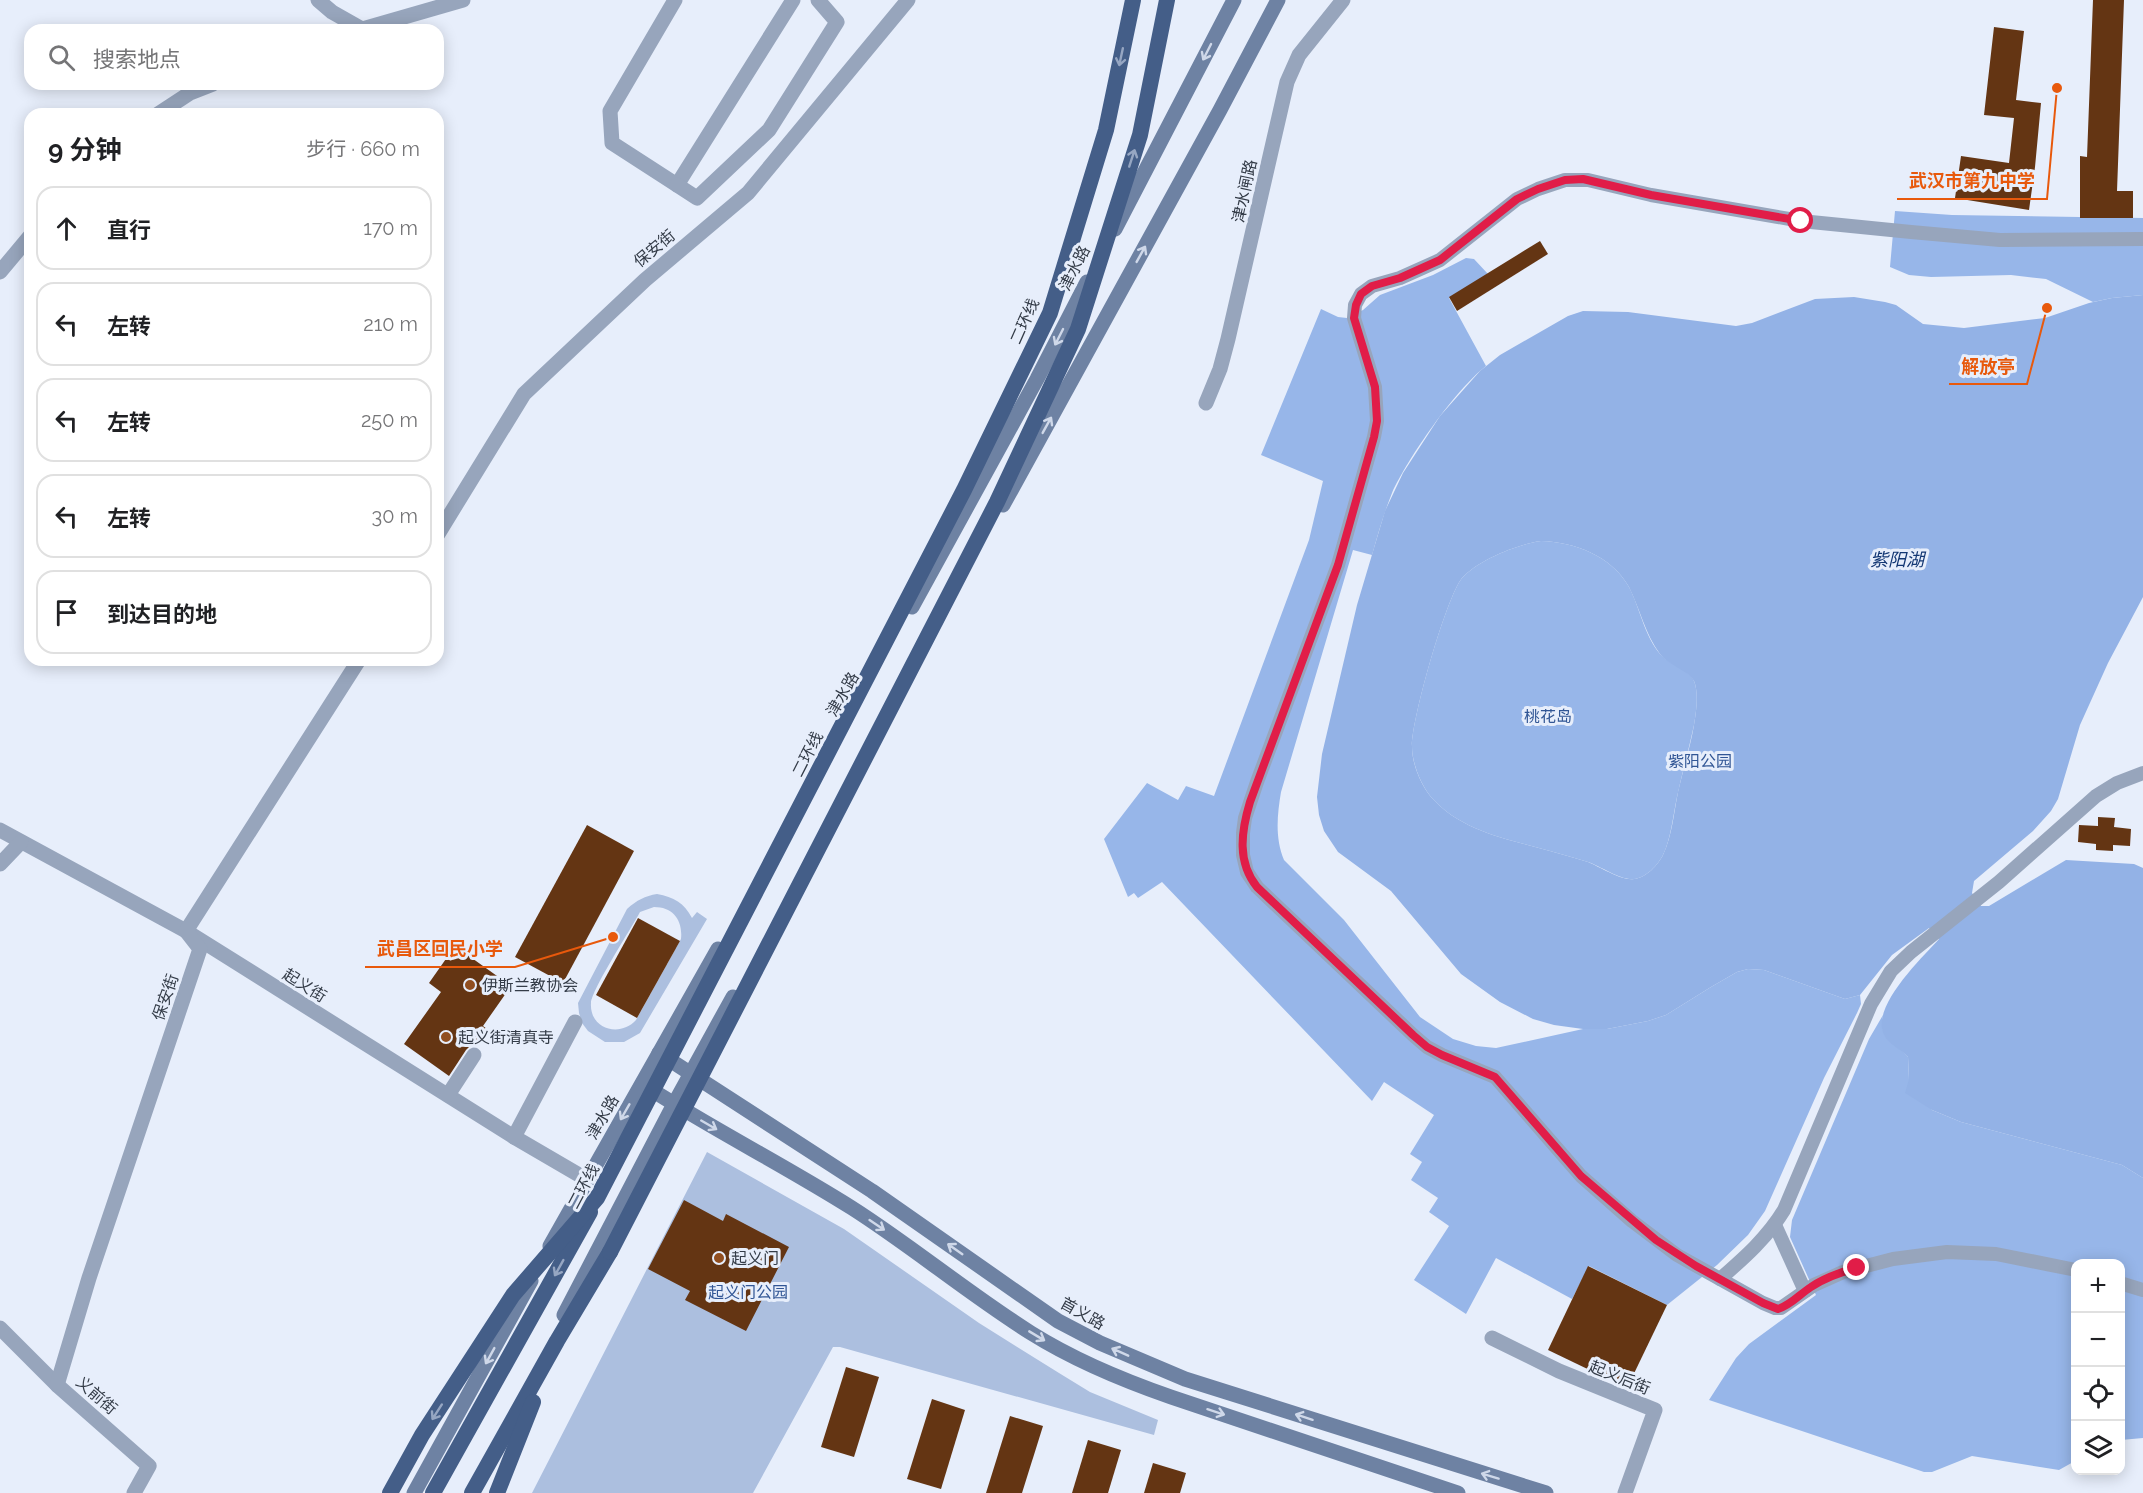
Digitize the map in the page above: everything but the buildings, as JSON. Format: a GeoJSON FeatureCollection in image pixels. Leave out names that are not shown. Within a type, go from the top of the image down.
{"type":"FeatureCollection","features":[{"type":"Feature","properties":{"kind":"highway","name":"二环线"},"geometry":{"type":"LineString","coordinates":[[433,1493],[597,1198],[964,490],[1050,313],[1106,130],[1133,0]]}},
{"type":"Feature","properties":{"kind":"highway"},"geometry":{"type":"LineString","coordinates":[[472,1493],[610,1252],[997,502],[1078,329],[1140,135],[1167,0]]}},
{"type":"Feature","properties":{"kind":"highway"},"geometry":{"type":"LineString","coordinates":[[390,1493],[422,1436],[513,1295],[597,1198]]}},
{"type":"Feature","properties":{"kind":"highway"},"geometry":{"type":"LineString","coordinates":[[497,1493],[557,1341]]}},
{"type":"Feature","properties":{"kind":"main road","name":"津水路"},"geometry":{"type":"LineString","coordinates":[[414,1493],[586,1179],[944,551],[1234,0]]}},
{"type":"Feature","properties":{"kind":"main road"},"geometry":{"type":"LineString","coordinates":[[472,1493],[674,1104],[1278,0]]}},
{"type":"Feature","properties":{"kind":"main road","name":"首义路"},"geometry":{"type":"LineString","coordinates":[[659,1052],[872,1191],[1058,1321],[1100,1343],[1185,1379],[1543,1493]]}},
{"type":"Feature","properties":{"kind":"main road"},"geometry":{"type":"LineString","coordinates":[[642,1083],[852,1208],[1006,1316],[1064,1352],[1160,1393],[1458,1493]]}},
{"type":"Feature","properties":{"kind":"street"},"geometry":{"type":"LineString","coordinates":[[318,0],[351,24]]}},
{"type":"Feature","properties":{"kind":"street"},"geometry":{"type":"LineString","coordinates":[[381,24],[463,0]]}},
{"type":"Feature","properties":{"kind":"street"},"geometry":{"type":"LineString","coordinates":[[675,0],[610,111],[612,143],[697,198],[769,129],[837,22],[818,0]]}},
{"type":"Feature","properties":{"kind":"street"},"geometry":{"type":"LineString","coordinates":[[677,185],[793,0]]}},
{"type":"Feature","properties":{"kind":"street","name":"保安街"},"geometry":{"type":"LineString","coordinates":[[444,524],[524,394],[645,280],[748,193],[908,0]]}},
{"type":"Feature","properties":{"kind":"street","name":"津水闸路"},"geometry":{"type":"LineString","coordinates":[[1206,404],[1220,369],[1231,329],[1287,82],[1299,55],[1343,0]]}},
{"type":"Feature","properties":{"kind":"street"},"geometry":{"type":"LineString","coordinates":[[167,108],[198,90]]}},
{"type":"Feature","properties":{"kind":"street"},"geometry":{"type":"LineString","coordinates":[[2071,1269],[1996,1254],[1947,1252],[1893,1259],[1843,1272],[1814,1285],[1792,1302],[1778,1309],[1763,1303],[1677,1255],[1656,1240],[1581,1176],[1495,1077],[1442,1055],[1427,1047],[1413,1035],[1257,887],[1247,872],[1242,855],[1242,843],[1250,802],[1338,565],[1363,483],[1377,421],[1375,387],[1354,318],[1361,294],[1372,286],[1400,278],[1440,260],[1517,199],[1538,189],[1577,179],[1651,195],[1801,221],[2000,240],[2143,239]]}},
{"type":"Feature","properties":{"kind":"street"},"geometry":{"type":"LineString","coordinates":[[0,272],[24,243]]}},
{"type":"Feature","properties":{"kind":"street"},"geometry":{"type":"LineString","coordinates":[[186,931],[355,666]]}},
{"type":"Feature","properties":{"kind":"street"},"geometry":{"type":"LineString","coordinates":[[1720,1279],[1749,1254],[1775,1225],[1794,1189],[1882,982],[1899,962],[1976,900],[2096,796],[2117,783],[2143,773]]}},
{"type":"Feature","properties":{"kind":"street","name":"起义街"},"geometry":{"type":"LineString","coordinates":[[0,830],[186,931],[514,1137],[586,1179]]}},
{"type":"Feature","properties":{"kind":"street"},"geometry":{"type":"LineString","coordinates":[[0,864],[21,842]]}},
{"type":"Feature","properties":{"kind":"street","name":"保安街"},"geometry":{"type":"LineString","coordinates":[[57,1385],[89,1278],[200,950],[186,931]]}},
{"type":"Feature","properties":{"kind":"street"},"geometry":{"type":"LineString","coordinates":[[514,1137],[575,1022]]}},
{"type":"Feature","properties":{"kind":"street"},"geometry":{"type":"LineString","coordinates":[[448,1095],[474,1055]]}},
{"type":"Feature","properties":{"kind":"street"},"geometry":{"type":"LineString","coordinates":[[1775,1225],[1805,1291]]}},
{"type":"Feature","properties":{"kind":"street"},"geometry":{"type":"LineString","coordinates":[[2125,1284],[2143,1290]]}},
{"type":"Feature","properties":{"kind":"street","name":"义前街"},"geometry":{"type":"LineString","coordinates":[[0,1328],[57,1385],[149,1466],[134,1493]]}},
{"type":"Feature","properties":{"kind":"street","name":"起义后街"},"geometry":{"type":"LineString","coordinates":[[1492,1338],[1559,1371],[1655,1410],[1625,1493]]}},
{"type":"Feature","properties":{"kind":"green space"},"geometry":{"type":"Polygon","coordinates":[[[1895,211],[1952,215],[2143,218],[2143,295],[2093,302],[2046,279],[2011,275],[1931,277],[1909,275],[1890,267],[1895,211]]]}},
{"type":"Feature","properties":{"kind":"green space"},"geometry":{"type":"Polygon","coordinates":[[[1466,258],[1474,259],[1488,274],[1449,298],[1486,366],[1460,391],[1433,425],[1399,478],[1372,555],[1353,550],[1281,792],[1278,818],[1279,843],[1284,860],[1344,920],[1420,1017],[1453,1039],[1476,1046],[1496,1048],[1583,1029],[1607,1029],[1648,1021],[1666,1015],[1737,972],[1748,969],[1764,970],[1845,999],[1860,995],[1861,1004],[1824,1078],[1765,1211],[1748,1235],[1717,1265],[1667,1305],[1589,1266],[1572,1299],[1496,1258],[1466,1314],[1414,1280],[1449,1226],[1429,1212],[1438,1198],[1411,1180],[1422,1162],[1410,1154],[1434,1115],[1384,1082],[1372,1101],[1162,882],[1138,898],[1134,893],[1128,897],[1104,839],[1147,783],[1178,800],[1186,786],[1214,796],[1309,540],[1323,481],[1261,455],[1321,309],[1338,317],[1347,318],[1363,310],[1380,295],[1433,275],[1466,258]]]}},
{"type":"Feature","properties":{"kind":"green space","name":"桃花岛"},"geometry":{"type":"Polygon","coordinates":[[[1541,541],[1579,548],[1613,567],[1629,587],[1655,647],[1664,658],[1688,673],[1696,686],[1697,703],[1694,725],[1668,841],[1658,863],[1647,874],[1638,878],[1623,878],[1588,862],[1502,838],[1471,826],[1443,809],[1431,797],[1415,767],[1412,747],[1417,712],[1439,633],[1455,590],[1469,571],[1488,559],[1510,549],[1541,541]]]}},
{"type":"Feature","properties":{"kind":"green space"},"geometry":{"type":"Polygon","coordinates":[[[663,895],[673,899],[686,908],[692,918],[697,912],[707,919],[640,1033],[624,1042],[605,1042],[588,1031],[582,1023],[578,1003],[627,909],[641,899],[663,895]],[[654,907],[640,912],[593,996],[592,1012],[600,1025],[622,1029],[636,1020],[681,939],[680,926],[675,916],[667,909],[654,907]]]}},
{"type":"Feature","properties":{"kind":"green space"},"geometry":{"type":"Polygon","coordinates":[[[1883,1015],[1882,1024],[1885,1035],[1908,1057],[1909,1079],[1932,1110],[1961,1122],[2122,1165],[2143,1178],[2143,1438],[2125,1440],[2125,1259],[2071,1259],[2071,1463],[2059,1470],[1972,1456],[1932,1472],[1924,1472],[1709,1400],[1736,1358],[1749,1344],[1816,1295],[1790,1237],[1792,1220],[1869,1039],[1883,1015]]]}},
{"type":"Feature","properties":{"kind":"green space","name":"起义门公园"},"geometry":{"type":"Polygon","coordinates":[[[707,1152],[844,1229],[979,1323],[1090,1392],[1158,1420],[1154,1435],[840,1347],[833,1347],[753,1493],[532,1493],[707,1152]]]}},
{"type":"Feature","properties":{"kind":"water","name":"紫阳湖"},"geometry":{"type":"Polygon","coordinates":[[[2143,295],[2143,597],[2108,663],[2080,725],[2058,799],[2051,811],[2033,831],[1974,881],[1972,893],[1981,906],[1989,906],[2066,860],[2134,864],[2143,868],[2143,1178],[2122,1165],[1961,1122],[1932,1110],[1905,1093],[1909,1079],[1908,1057],[1886,1038],[1882,1024],[1884,1011],[1891,997],[1910,970],[1939,939],[1929,928],[1892,955],[1860,995],[1845,999],[1764,970],[1748,969],[1737,972],[1666,1015],[1607,1029],[1583,1029],[1533,1019],[1500,1002],[1461,974],[1391,891],[1338,852],[1324,831],[1319,815],[1317,797],[1322,754],[1357,605],[1385,511],[1403,473],[1440,416],[1480,371],[1500,355],[1568,316],[1583,311],[1628,312],[1736,326],[1752,323],[1815,299],[1854,297],[1896,305],[1923,324],[1964,328],[2045,318],[2112,298],[2143,295]],[[1541,541],[1510,549],[1478,565],[1462,578],[1447,609],[1423,687],[1413,733],[1412,747],[1415,767],[1431,797],[1443,809],[1471,826],[1502,838],[1588,862],[1623,878],[1638,878],[1647,874],[1658,863],[1669,840],[1694,725],[1697,703],[1696,686],[1691,677],[1660,654],[1650,638],[1629,587],[1622,576],[1613,567],[1591,553],[1554,542],[1541,541]]]}},
{"type":"Feature","properties":{"kind":"place","name":"武汉市第九中学"},"geometry":{"type":"Point","coordinates":[2057,88]}},
{"type":"Feature","properties":{"kind":"place","name":"解放亭"},"geometry":{"type":"Point","coordinates":[2047,308]}},
{"type":"Feature","properties":{"kind":"place","name":"武昌区回民小学"},"geometry":{"type":"Point","coordinates":[613,937]}},
{"type":"Feature","properties":{"kind":"place","name":"伊斯兰教协会"},"geometry":{"type":"Point","coordinates":[470,985]}},
{"type":"Feature","properties":{"kind":"place","name":"起义街清真寺"},"geometry":{"type":"Point","coordinates":[446,1037]}},
{"type":"Feature","properties":{"kind":"place","name":"起义门"},"geometry":{"type":"Point","coordinates":[719,1258]}},
{"type":"Feature","properties":{"kind":"route"},"geometry":{"type":"LineString","coordinates":[[1801,221],[1651,195],[1588,180],[1565,180],[1517,199],[1440,260],[1400,278],[1372,286],[1361,294],[1354,311],[1354,318],[1375,387],[1377,421],[1374,437],[1363,483],[1338,565],[1250,802],[1245,818],[1242,855],[1247,872],[1257,887],[1413,1035],[1427,1047],[1442,1055],[1499,1080],[1553,1146],[1581,1176],[1632,1221],[1677,1255],[1770,1307],[1778,1309],[1792,1302],[1814,1285],[1857,1268]]}},
{"type":"Feature","properties":{"kind":"park label","name":"紫阳公园"},"geometry":{"type":"Point","coordinates":[1700,761]}}]}
